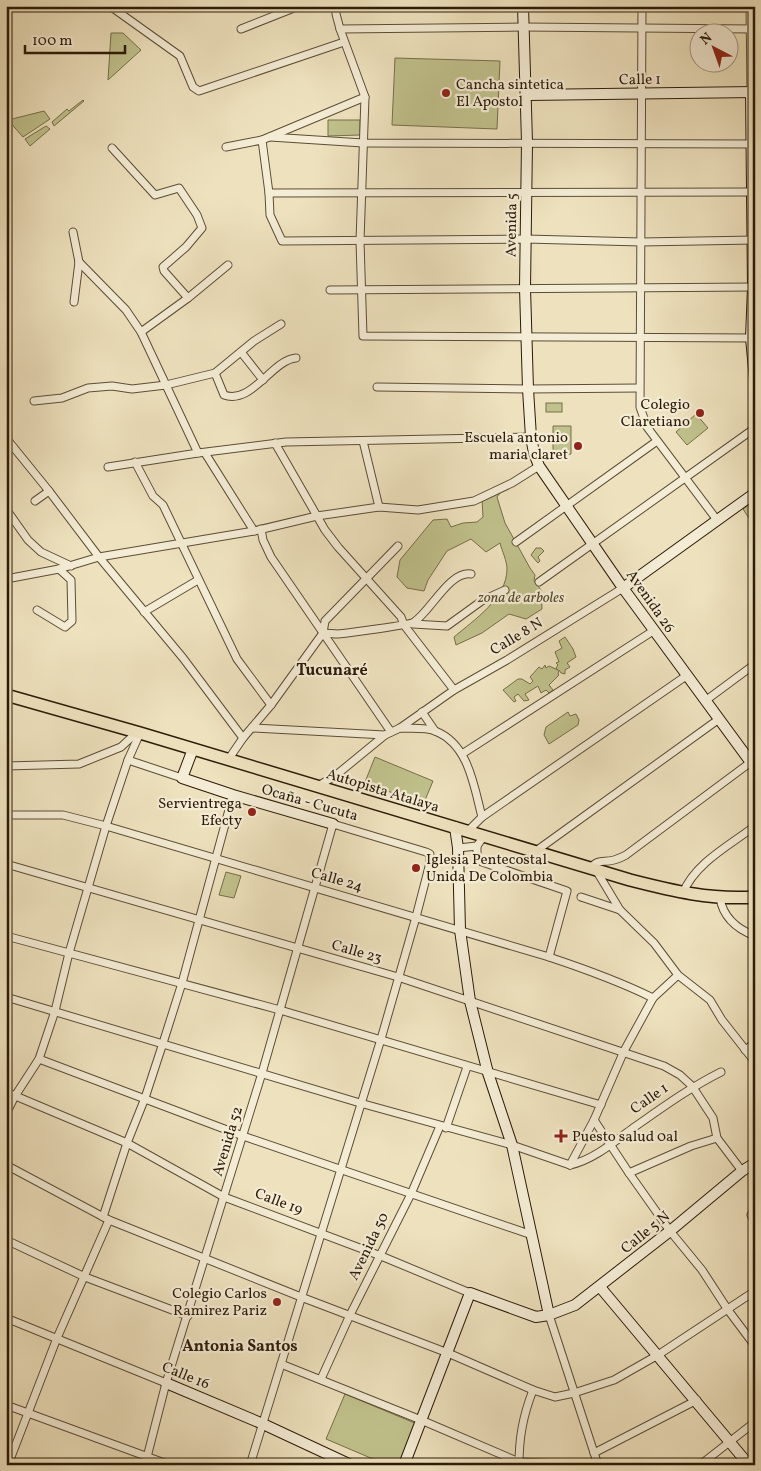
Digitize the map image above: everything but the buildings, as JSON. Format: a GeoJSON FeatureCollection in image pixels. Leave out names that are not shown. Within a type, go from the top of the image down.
{"type":"FeatureCollection","features":[{"type":"Feature","properties":{"kind":"main road","name":"Autopista Atalaya"},"geometry":{"type":"LineString","coordinates":[[6,695],[138,732],[593,869],[682,893],[720,898],[755,897]]}},
{"type":"Feature","properties":{"kind":"street"},"geometry":{"type":"LineString","coordinates":[[110,6],[180,56],[193,87],[199,91],[344,42]]}},
{"type":"Feature","properties":{"kind":"street"},"geometry":{"type":"LineString","coordinates":[[241,29],[299,6]]}},
{"type":"Feature","properties":{"kind":"street"},"geometry":{"type":"LineString","coordinates":[[336,6],[336,14],[344,42],[365,97],[360,241],[362,336],[753,338]]}},
{"type":"Feature","properties":{"kind":"street","name":"Avenida 5"},"geometry":{"type":"LineString","coordinates":[[524,6],[523,27],[527,95],[525,288],[528,389],[532,441]]}},
{"type":"Feature","properties":{"kind":"street"},"geometry":{"type":"LineString","coordinates":[[642,6],[640,407],[647,427],[717,520]]}},
{"type":"Feature","properties":{"kind":"street"},"geometry":{"type":"LineString","coordinates":[[750,6],[753,29],[754,375]]}},
{"type":"Feature","properties":{"kind":"street"},"geometry":{"type":"LineString","coordinates":[[340,29],[523,27],[753,29]]}},
{"type":"Feature","properties":{"kind":"street","name":"Calle 1"},"geometry":{"type":"LineString","coordinates":[[527,95],[753,92]]}},
{"type":"Feature","properties":{"kind":"street"},"geometry":{"type":"LineString","coordinates":[[226,146],[262,140],[365,97]]}},
{"type":"Feature","properties":{"kind":"street"},"geometry":{"type":"LineString","coordinates":[[270,137],[363,143],[753,144]]}},
{"type":"Feature","properties":{"kind":"street"},"geometry":{"type":"LineString","coordinates":[[262,140],[270,215],[282,241],[526,239],[641,242],[754,240]]}},
{"type":"Feature","properties":{"kind":"street"},"geometry":{"type":"LineString","coordinates":[[112,148],[154,194],[179,188],[197,215],[202,226],[201,231],[164,267],[164,271],[188,298]]}},
{"type":"Feature","properties":{"kind":"street"},"geometry":{"type":"LineString","coordinates":[[269,193],[527,192],[641,194],[753,192]]}},
{"type":"Feature","properties":{"kind":"street"},"geometry":{"type":"LineString","coordinates":[[73,232],[79,262],[74,302]]}},
{"type":"Feature","properties":{"kind":"street"},"geometry":{"type":"LineString","coordinates":[[79,262],[126,310],[140,332],[180,418],[202,453],[258,530],[271,557],[388,733]]}},
{"type":"Feature","properties":{"kind":"street"},"geometry":{"type":"LineString","coordinates":[[140,332],[188,298],[228,265]]}},
{"type":"Feature","properties":{"kind":"street"},"geometry":{"type":"LineString","coordinates":[[330,290],[754,287]]}},
{"type":"Feature","properties":{"kind":"street"},"geometry":{"type":"LineString","coordinates":[[34,401],[62,398],[88,388],[112,386],[132,389],[166,385],[215,373],[254,341],[281,324]]}},
{"type":"Feature","properties":{"kind":"street"},"geometry":{"type":"LineString","coordinates":[[240,352],[263,380]]}},
{"type":"Feature","properties":{"kind":"street"},"geometry":{"type":"LineString","coordinates":[[215,373],[224,395],[228,396],[253,389],[283,363],[296,358]]}},
{"type":"Feature","properties":{"kind":"street"},"geometry":{"type":"LineString","coordinates":[[377,387],[639,388]]}},
{"type":"Feature","properties":{"kind":"street"},"geometry":{"type":"LineString","coordinates":[[539,582],[755,428]]}},
{"type":"Feature","properties":{"kind":"street"},"geometry":{"type":"LineString","coordinates":[[6,438],[49,491],[99,558],[183,658],[243,738]]}},
{"type":"Feature","properties":{"kind":"street"},"geometry":{"type":"LineString","coordinates":[[363,441],[380,507]]}},
{"type":"Feature","properties":{"kind":"street"},"geometry":{"type":"LineString","coordinates":[[108,468],[134,462],[275,444],[363,441],[532,441]]}},
{"type":"Feature","properties":{"kind":"street","name":"Avenida 26"},"geometry":{"type":"LineString","coordinates":[[532,441],[539,466],[594,544],[622,588],[705,701],[753,758]]}},
{"type":"Feature","properties":{"kind":"street"},"geometry":{"type":"LineString","coordinates":[[516,542],[657,441]]}},
{"type":"Feature","properties":{"kind":"street"},"geometry":{"type":"LineString","coordinates":[[275,444],[325,530],[401,617],[404,625],[454,690]]}},
{"type":"Feature","properties":{"kind":"street"},"geometry":{"type":"LineString","coordinates":[[134,462],[153,496],[163,505],[237,659],[271,705]]}},
{"type":"Feature","properties":{"kind":"street"},"geometry":{"type":"LineString","coordinates":[[6,579],[59,569],[99,558],[258,530],[317,516],[380,507],[418,510],[474,501],[512,483],[539,466]]}},
{"type":"Feature","properties":{"kind":"street"},"geometry":{"type":"LineString","coordinates":[[36,501],[49,491]]}},
{"type":"Feature","properties":{"kind":"street","name":"Calle 8 N"},"geometry":{"type":"LineString","coordinates":[[318,786],[335,776],[388,733],[400,728],[454,690],[507,660],[622,588],[755,493]]}},
{"type":"Feature","properties":{"kind":"street"},"geometry":{"type":"LineString","coordinates":[[6,510],[28,540],[41,552],[75,565]]}},
{"type":"Feature","properties":{"kind":"street"},"geometry":{"type":"LineString","coordinates":[[228,760],[323,633],[325,621],[368,579],[398,546]]}},
{"type":"Feature","properties":{"kind":"street"},"geometry":{"type":"LineString","coordinates":[[37,610],[65,627],[69,625],[72,621],[71,580],[75,565]]}},
{"type":"Feature","properties":{"kind":"street"},"geometry":{"type":"LineString","coordinates":[[59,569],[71,580]]}},
{"type":"Feature","properties":{"kind":"street"},"geometry":{"type":"LineString","coordinates":[[413,624],[449,583],[464,574],[471,574]]}},
{"type":"Feature","properties":{"kind":"street"},"geometry":{"type":"LineString","coordinates":[[144,612],[198,580]]}},
{"type":"Feature","properties":{"kind":"street"},"geometry":{"type":"LineString","coordinates":[[323,633],[337,634],[413,624],[447,626],[483,600],[505,590]]}},
{"type":"Feature","properties":{"kind":"street"},"geometry":{"type":"LineString","coordinates":[[462,754],[653,631]]}},
{"type":"Feature","properties":{"kind":"street"},"geometry":{"type":"LineString","coordinates":[[705,701],[755,664]]}},
{"type":"Feature","properties":{"kind":"street"},"geometry":{"type":"LineString","coordinates":[[468,831],[482,817],[686,676]]}},
{"type":"Feature","properties":{"kind":"street"},"geometry":{"type":"LineString","coordinates":[[422,712],[435,731],[451,741],[462,754],[470,773],[482,817]]}},
{"type":"Feature","properties":{"kind":"street"},"geometry":{"type":"LineString","coordinates":[[536,851],[719,719]]}},
{"type":"Feature","properties":{"kind":"street"},"geometry":{"type":"LineString","coordinates":[[252,728],[388,733]]}},
{"type":"Feature","properties":{"kind":"street"},"geometry":{"type":"LineString","coordinates":[[400,728],[435,731]]}},
{"type":"Feature","properties":{"kind":"street"},"geometry":{"type":"LineString","coordinates":[[6,1114],[15,1096],[39,1059],[55,1010],[69,953],[106,826],[138,732]]}},
{"type":"Feature","properties":{"kind":"street"},"geometry":{"type":"LineString","coordinates":[[6,766],[79,764],[121,747],[138,732]]}},
{"type":"Feature","properties":{"kind":"street"},"geometry":{"type":"LineString","coordinates":[[182,778],[193,749]]}},
{"type":"Feature","properties":{"kind":"street"},"geometry":{"type":"LineString","coordinates":[[753,758],[626,855],[614,860],[601,860],[593,869],[620,910],[654,943],[678,975],[710,1000],[722,1020],[755,1062]]}},
{"type":"Feature","properties":{"kind":"street","name":"Ocaña - Cucuta"},"geometry":{"type":"LineString","coordinates":[[128,760],[233,795],[430,854],[430,863],[416,917]]}},
{"type":"Feature","properties":{"kind":"street"},"geometry":{"type":"LineString","coordinates":[[7,1465],[57,1338],[85,1277],[106,1218],[127,1143],[145,1098],[182,983],[233,795]]}},
{"type":"Feature","properties":{"kind":"street","name":"Calle 24"},"geometry":{"type":"LineString","coordinates":[[6,815],[62,815],[106,826],[549,957],[593,971],[653,998]]}},
{"type":"Feature","properties":{"kind":"street","name":"Avenida 52"},"geometry":{"type":"LineString","coordinates":[[145,1465],[166,1383],[243,1136],[333,824]]}},
{"type":"Feature","properties":{"kind":"street"},"geometry":{"type":"LineString","coordinates":[[682,893],[687,882],[705,864],[755,826]]}},
{"type":"Feature","properties":{"kind":"street"},"geometry":{"type":"LineString","coordinates":[[455,827],[458,848],[460,930],[470,1001],[488,1073],[512,1146],[549,1315],[598,1465]]}},
{"type":"Feature","properties":{"kind":"street"},"geometry":{"type":"LineString","coordinates":[[484,836],[477,846],[477,857],[482,862],[567,891],[549,957]]}},
{"type":"Feature","properties":{"kind":"street"},"geometry":{"type":"LineString","coordinates":[[458,848],[477,846]]}},
{"type":"Feature","properties":{"kind":"street","name":"Calle 23"},"geometry":{"type":"LineString","coordinates":[[6,864],[398,977],[624,1051],[664,1066],[680,1075],[692,1086],[713,1118],[717,1138]]}},
{"type":"Feature","properties":{"kind":"street"},"geometry":{"type":"LineString","coordinates":[[581,897],[620,910]]}},
{"type":"Feature","properties":{"kind":"street"},"geometry":{"type":"LineString","coordinates":[[720,898],[725,915],[739,927],[755,936]]}},
{"type":"Feature","properties":{"kind":"street"},"geometry":{"type":"LineString","coordinates":[[250,1465],[381,1039],[416,917]]}},
{"type":"Feature","properties":{"kind":"street"},"geometry":{"type":"LineString","coordinates":[[6,936],[280,1010],[601,1106]]}},
{"type":"Feature","properties":{"kind":"street"},"geometry":{"type":"LineString","coordinates":[[6,997],[55,1010],[360,1103],[512,1146],[570,1165],[601,1106],[624,1051],[653,998],[678,975]]}},
{"type":"Feature","properties":{"kind":"street"},"geometry":{"type":"LineString","coordinates":[[745,1050],[755,1043]]}},
{"type":"Feature","properties":{"kind":"street"},"geometry":{"type":"LineString","coordinates":[[39,1059],[243,1136],[532,1235]]}},
{"type":"Feature","properties":{"kind":"street","name":"Avenida 50"},"geometry":{"type":"LineString","coordinates":[[321,1379],[350,1315],[381,1256],[443,1127],[468,1067]]}},
{"type":"Feature","properties":{"kind":"street","name":"Calle 1"},"geometry":{"type":"LineString","coordinates":[[570,1165],[581,1163],[692,1086],[721,1072]]}},
{"type":"Feature","properties":{"kind":"street","name":"Calle 19"},"geometry":{"type":"LineString","coordinates":[[6,1092],[127,1143],[224,1196],[381,1256],[470,1293],[536,1317],[549,1315]]}},
{"type":"Feature","properties":{"kind":"street"},"geometry":{"type":"LineString","coordinates":[[594,1120],[670,1231],[702,1270],[728,1310],[755,1346]]}},
{"type":"Feature","properties":{"kind":"street"},"geometry":{"type":"LineString","coordinates":[[629,1172],[691,1146],[717,1138],[742,1171]]}},
{"type":"Feature","properties":{"kind":"street","name":"Calle 5 N"},"geometry":{"type":"LineString","coordinates":[[549,1315],[575,1305],[600,1287],[742,1171],[755,1164]]}},
{"type":"Feature","properties":{"kind":"street"},"geometry":{"type":"LineString","coordinates":[[6,1165],[106,1218],[301,1297],[448,1353],[533,1390],[555,1397],[614,1380],[658,1355],[755,1291]]}},
{"type":"Feature","properties":{"kind":"street"},"geometry":{"type":"LineString","coordinates":[[755,1208],[751,1216],[755,1223]]}},
{"type":"Feature","properties":{"kind":"street"},"geometry":{"type":"LineString","coordinates":[[6,1240],[85,1277],[188,1316]]}},
{"type":"Feature","properties":{"kind":"street"},"geometry":{"type":"LineString","coordinates":[[600,1287],[697,1400],[749,1465]]}},
{"type":"Feature","properties":{"kind":"street"},"geometry":{"type":"LineString","coordinates":[[404,1465],[470,1293]]}},
{"type":"Feature","properties":{"kind":"street","name":"Calle 16"},"geometry":{"type":"LineString","coordinates":[[6,1318],[263,1424],[351,1465]]}},
{"type":"Feature","properties":{"kind":"street"},"geometry":{"type":"LineString","coordinates":[[281,1364],[422,1420],[519,1464],[564,1464]]}},
{"type":"Feature","properties":{"kind":"street"},"geometry":{"type":"LineString","coordinates":[[519,1464],[520,1436],[524,1413],[533,1390]]}},
{"type":"Feature","properties":{"kind":"street"},"geometry":{"type":"LineString","coordinates":[[594,1453],[697,1400]]}},
{"type":"Feature","properties":{"kind":"street"},"geometry":{"type":"LineString","coordinates":[[6,1405],[148,1455],[170,1465]]}},
{"type":"Feature","properties":{"kind":"street"},"geometry":{"type":"LineString","coordinates":[[700,1465],[755,1422]]}},
{"type":"Feature","properties":{"kind":"green space"},"geometry":{"type":"Polygon","coordinates":[[[111,33],[123,33],[141,50],[108,80],[111,33]]]}},
{"type":"Feature","properties":{"kind":"green space","name":"Cancha sintetica El Apostol"},"geometry":{"type":"Polygon","coordinates":[[[395,58],[500,61],[497,129],[392,125],[395,58]]]}},
{"type":"Feature","properties":{"kind":"green space"},"geometry":{"type":"Polygon","coordinates":[[[83,100],[54,126],[52,122],[67,109],[69,111],[83,100]]]}},
{"type":"Feature","properties":{"kind":"green space"},"geometry":{"type":"Polygon","coordinates":[[[44,111],[50,119],[23,137],[8,120],[44,111]]]}},
{"type":"Feature","properties":{"kind":"green space"},"geometry":{"type":"Polygon","coordinates":[[[328,120],[360,120],[360,135],[328,136],[328,120]]]}},
{"type":"Feature","properties":{"kind":"green space"},"geometry":{"type":"Polygon","coordinates":[[[46,126],[50,129],[30,146],[25,139],[46,126]]]}},
{"type":"Feature","properties":{"kind":"green space"},"geometry":{"type":"Polygon","coordinates":[[[546,403],[562,403],[562,412],[546,412],[546,403]]]}},
{"type":"Feature","properties":{"kind":"green space"},"geometry":{"type":"Polygon","coordinates":[[[696,414],[708,428],[687,445],[676,432],[696,414]]]}},
{"type":"Feature","properties":{"kind":"green space"},"geometry":{"type":"Polygon","coordinates":[[[553,426],[571,426],[571,454],[553,455],[553,426]]]}},
{"type":"Feature","properties":{"kind":"green space","name":"zona de arboles"},"geometry":{"type":"Polygon","coordinates":[[[503,489],[497,497],[505,523],[535,575],[534,581],[541,590],[542,609],[526,619],[509,614],[482,633],[456,645],[454,637],[480,616],[496,599],[506,580],[507,569],[500,543],[486,552],[471,539],[447,551],[428,580],[424,591],[407,588],[397,577],[400,560],[433,520],[447,519],[451,527],[463,523],[477,522],[483,517],[482,499],[503,489]]]}},
{"type":"Feature","properties":{"kind":"green space"},"geometry":{"type":"Polygon","coordinates":[[[755,500],[755,522],[752,523],[743,509],[755,500]]]}},
{"type":"Feature","properties":{"kind":"green space"},"geometry":{"type":"Polygon","coordinates":[[[536,548],[541,548],[544,551],[538,557],[540,561],[538,563],[531,555],[536,548]]]}},
{"type":"Feature","properties":{"kind":"green space"},"geometry":{"type":"Polygon","coordinates":[[[565,637],[576,657],[567,663],[570,667],[565,670],[565,674],[559,670],[559,675],[549,685],[553,690],[549,693],[546,690],[541,693],[538,686],[525,694],[529,700],[524,701],[518,694],[514,697],[516,701],[514,702],[503,690],[518,679],[522,679],[530,684],[533,681],[530,677],[539,667],[542,669],[545,665],[546,668],[549,666],[558,670],[556,663],[559,662],[555,652],[562,648],[559,641],[565,637]]]}},
{"type":"Feature","properties":{"kind":"green space"},"geometry":{"type":"Polygon","coordinates":[[[568,712],[570,716],[576,714],[579,720],[578,725],[549,744],[544,735],[546,727],[568,712]]]}},
{"type":"Feature","properties":{"kind":"green space"},"geometry":{"type":"Polygon","coordinates":[[[375,757],[433,781],[423,805],[365,782],[375,757]]]}},
{"type":"Feature","properties":{"kind":"green space"},"geometry":{"type":"Polygon","coordinates":[[[226,872],[241,876],[234,898],[219,895],[226,872]]]}},
{"type":"Feature","properties":{"kind":"green space"},"geometry":{"type":"Polygon","coordinates":[[[345,1394],[417,1424],[400,1465],[387,1465],[326,1439],[345,1394]]]}},
{"type":"Feature","properties":{"kind":"place","name":"Cancha sintetica El Apostol"},"geometry":{"type":"Point","coordinates":[446,93]}},
{"type":"Feature","properties":{"kind":"place","name":"Colegio Claretiano"},"geometry":{"type":"Point","coordinates":[700,413]}},
{"type":"Feature","properties":{"kind":"place","name":"Escuela antonio maria claret"},"geometry":{"type":"Point","coordinates":[578,446]}},
{"type":"Feature","properties":{"kind":"place","name":"Servientrega Efecty"},"geometry":{"type":"Point","coordinates":[252,812]}},
{"type":"Feature","properties":{"kind":"place","name":"Iglesia Pentecostal Unida De Colombia"},"geometry":{"type":"Point","coordinates":[416,868]}},
{"type":"Feature","properties":{"kind":"place","name":"Puesto salud 0al"},"geometry":{"type":"Point","coordinates":[561,1136]}},
{"type":"Feature","properties":{"kind":"place","name":"Colegio Carlos Ramirez Pariz"},"geometry":{"type":"Point","coordinates":[277,1302]}},
{"type":"Feature","properties":{"kind":"district","name":"Tucunaré"},"geometry":{"type":"Point","coordinates":[332,669]}},
{"type":"Feature","properties":{"kind":"district","name":"Antonia Santos"},"geometry":{"type":"Point","coordinates":[240,1345]}}]}
